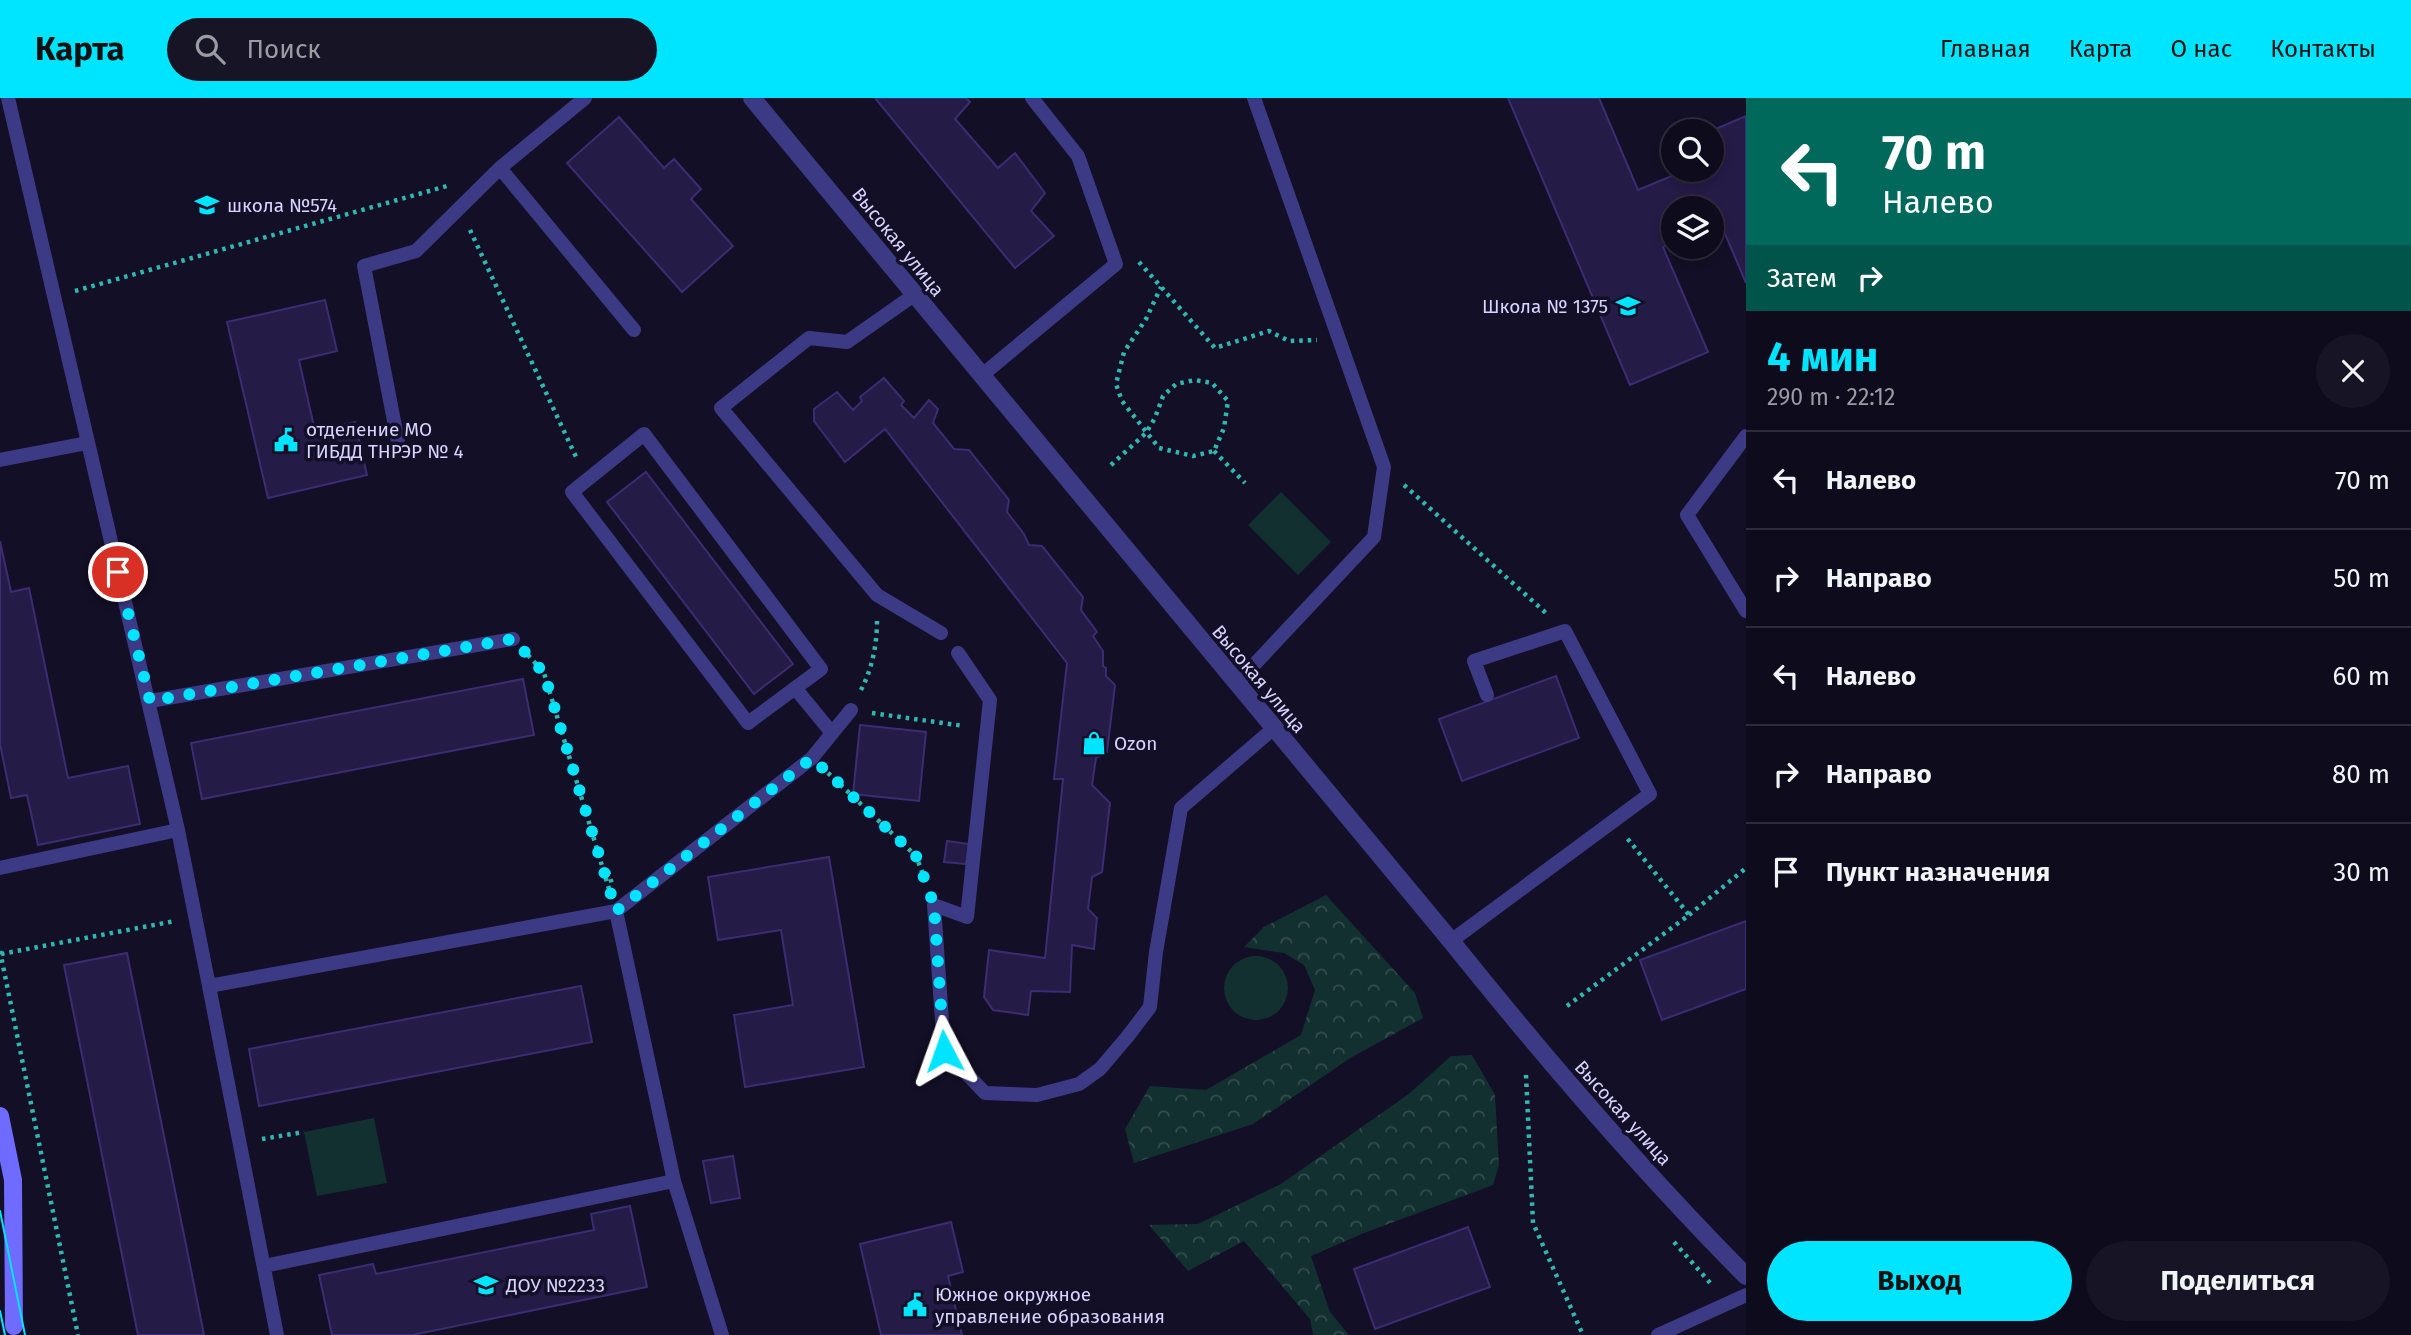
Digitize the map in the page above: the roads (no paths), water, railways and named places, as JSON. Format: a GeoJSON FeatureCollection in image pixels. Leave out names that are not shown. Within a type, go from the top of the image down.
{"type":"FeatureCollection","features":[{"type":"Feature","properties":{"kind":"street","name":"Высокая улица"},"geometry":{"type":"LineString","coordinates":[[752,98],[1451,941],[1527,1037],[1688,1217],[1746,1276]]}},
{"type":"Feature","properties":{"kind":"street"},"geometry":{"type":"LineString","coordinates":[[0,1116],[13,1180],[10,1330]]}},
{"type":"Feature","properties":{"kind":"street"},"geometry":{"type":"LineString","coordinates":[[0,1294],[10,1330]]}},
{"type":"Feature","properties":{"kind":"lane"},"geometry":{"type":"LineString","coordinates":[[8,98],[87,443],[150,701],[178,830],[277,1335]]}},
{"type":"Feature","properties":{"kind":"lane"},"geometry":{"type":"LineString","coordinates":[[400,452],[363,267],[416,251],[500,168],[585,98]]}},
{"type":"Feature","properties":{"kind":"lane"},"geometry":{"type":"LineString","coordinates":[[981,376],[1116,264],[1078,156],[1032,98]]}},
{"type":"Feature","properties":{"kind":"lane"},"geometry":{"type":"LineString","coordinates":[[1236,684],[1374,537],[1384,467],[1254,98]]}},
{"type":"Feature","properties":{"kind":"lane"},"geometry":{"type":"LineString","coordinates":[[500,168],[634,330]]}},
{"type":"Feature","properties":{"kind":"lane"},"geometry":{"type":"LineString","coordinates":[[914,295],[847,342],[810,338],[721,408],[877,595],[941,633]]}},
{"type":"Feature","properties":{"kind":"lane"},"geometry":{"type":"LineString","coordinates":[[644,434],[821,669],[795,688],[748,723],[572,492],[644,434]]}},
{"type":"Feature","properties":{"kind":"lane"},"geometry":{"type":"LineString","coordinates":[[1746,436],[1688,514],[1746,611]]}},
{"type":"Feature","properties":{"kind":"lane"},"geometry":{"type":"LineString","coordinates":[[0,460],[87,443]]}},
{"type":"Feature","properties":{"kind":"lane"},"geometry":{"type":"LineString","coordinates":[[1451,941],[1650,794],[1564,631],[1474,662],[1487,695]]}},
{"type":"Feature","properties":{"kind":"lane"},"geometry":{"type":"LineString","coordinates":[[150,701],[513,639]]}},
{"type":"Feature","properties":{"kind":"lane"},"geometry":{"type":"LineString","coordinates":[[958,653],[990,699],[967,917],[934,905],[944,1051],[985,1093],[1037,1095],[1079,1084],[1100,1069],[1150,1007],[1156,953],[1181,808],[1273,729]]}},
{"type":"Feature","properties":{"kind":"lane"},"geometry":{"type":"LineString","coordinates":[[795,688],[832,733]]}},
{"type":"Feature","properties":{"kind":"lane"},"geometry":{"type":"LineString","coordinates":[[209,986],[616,911],[812,758],[851,710]]}},
{"type":"Feature","properties":{"kind":"lane"},"geometry":{"type":"LineString","coordinates":[[0,868],[178,830]]}},
{"type":"Feature","properties":{"kind":"lane"},"geometry":{"type":"LineString","coordinates":[[616,911],[674,1181],[722,1335]]}},
{"type":"Feature","properties":{"kind":"lane"},"geometry":{"type":"LineString","coordinates":[[264,1266],[674,1181]]}},
{"type":"Feature","properties":{"kind":"lane"},"geometry":{"type":"LineString","coordinates":[[1658,1335],[1746,1296]]}},
{"type":"Feature","properties":{"kind":"tram line"},"geometry":{"type":"LineString","coordinates":[[0,1211],[25,1335]]}},
{"type":"Feature","properties":{"kind":"tram line"},"geometry":{"type":"LineString","coordinates":[[0,1311],[5,1335]]}},
{"type":"Feature","properties":{"kind":"place","name":"школа №574"},"geometry":{"type":"Point","coordinates":[207,205]}},
{"type":"Feature","properties":{"kind":"place","name":"Школа № 1375"},"geometry":{"type":"Point","coordinates":[1628,306]}},
{"type":"Feature","properties":{"kind":"place","name":"отделение МО ГИБДД ТНРЭР № 4"},"geometry":{"type":"Point","coordinates":[286,440]}},
{"type":"Feature","properties":{"kind":"place","name":"Ozon"},"geometry":{"type":"Point","coordinates":[1094,743]}},
{"type":"Feature","properties":{"kind":"place","name":"ДОУ №2233"},"geometry":{"type":"Point","coordinates":[486,1285]}},
{"type":"Feature","properties":{"kind":"place","name":"Южное окружное управление образования"},"geometry":{"type":"Point","coordinates":[915,1305]}}]}
